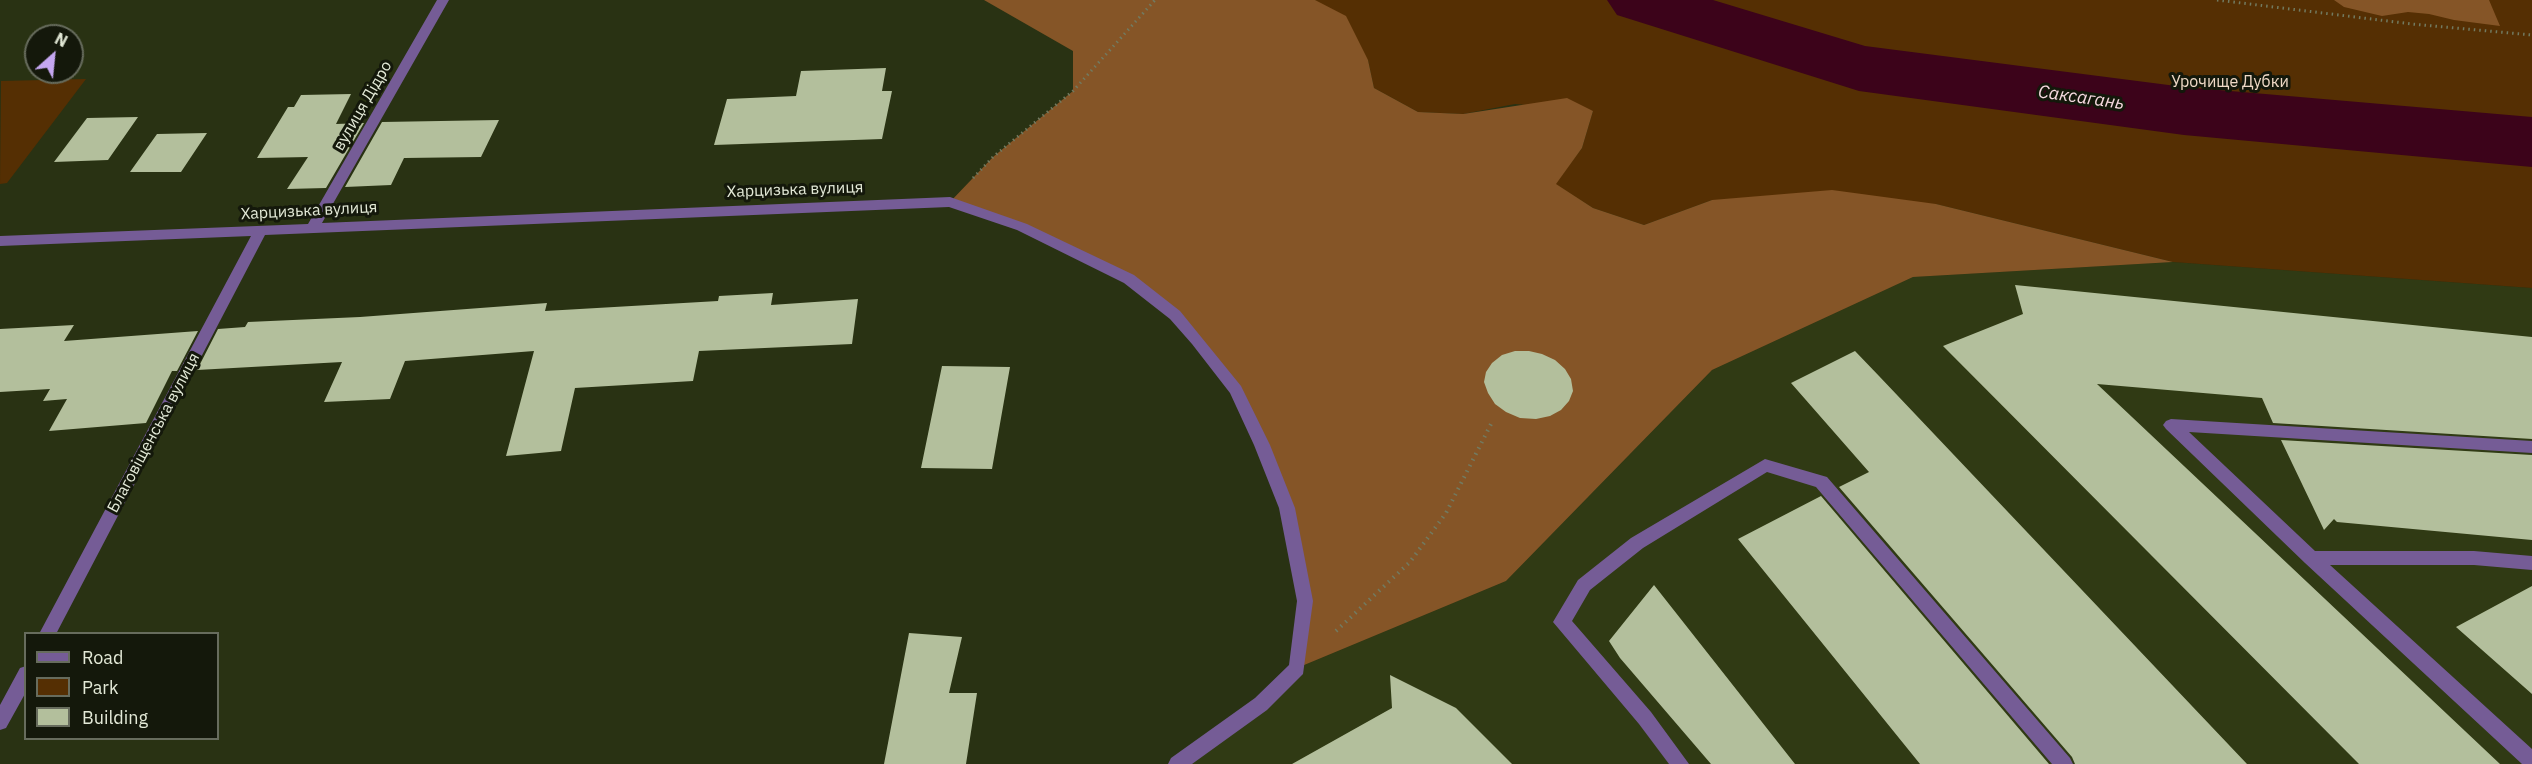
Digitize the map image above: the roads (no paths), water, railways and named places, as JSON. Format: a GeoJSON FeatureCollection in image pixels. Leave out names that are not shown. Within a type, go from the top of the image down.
{"type":"FeatureCollection","features":[{"type":"Feature","properties":{"kind":"street","name":"вулиця Дідро"},"geometry":{"type":"LineString","coordinates":[[312,228],[443,0]]}},
{"type":"Feature","properties":{"kind":"street","name":"Харцизька вулиця"},"geometry":{"type":"LineString","coordinates":[[0,241],[950,202],[1022,227],[1129,279],[1175,315],[1236,390],[1262,445],[1287,508],[1305,601],[1297,668],[1261,704],[1178,764]]}},
{"type":"Feature","properties":{"kind":"street","name":"Благовіщенська вулиця"},"geometry":{"type":"LineString","coordinates":[[48,632],[260,232]]}},
{"type":"Feature","properties":{"kind":"street"},"geometry":{"type":"LineString","coordinates":[[2532,447],[2171,424],[2311,558],[2532,761]]}},
{"type":"Feature","properties":{"kind":"street"},"geometry":{"type":"LineString","coordinates":[[1680,764],[1645,718],[1562,622],[1584,585],[1637,543],[1765,465],[1821,482],[2064,764]]}},
{"type":"Feature","properties":{"kind":"street"},"geometry":{"type":"LineString","coordinates":[[2311,558],[2474,558],[2532,563]]}},
{"type":"Feature","properties":{"kind":"street"},"geometry":{"type":"LineString","coordinates":[[0,722],[24,678]]}},
{"type":"Feature","properties":{"kind":"waterway","name":"Саксагань"},"geometry":{"type":"LineString","coordinates":[[1641,0],[1859,68],[2184,111],[2532,142]]}},
{"type":"Feature","properties":{"kind":"park label","name":"Урочище Дубки"},"geometry":{"type":"Point","coordinates":[2230,82]}}]}
